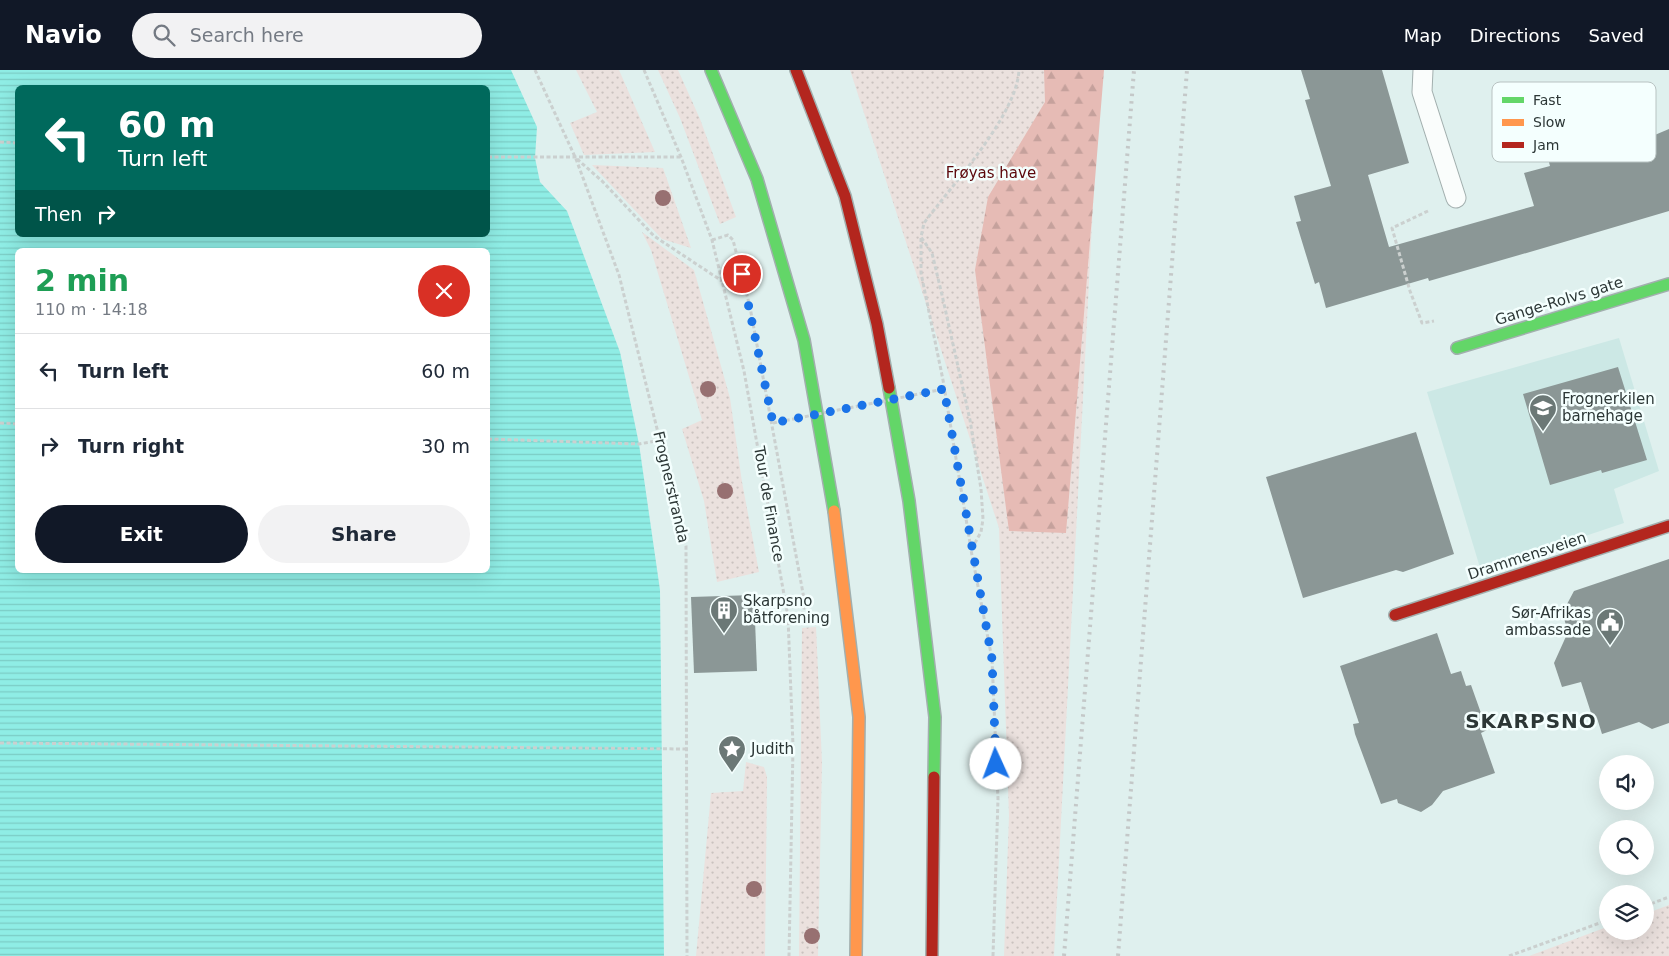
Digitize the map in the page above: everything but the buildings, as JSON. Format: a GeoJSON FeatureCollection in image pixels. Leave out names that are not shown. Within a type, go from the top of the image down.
{"type":"FeatureCollection","features":[{"type":"Feature","properties":{"kind":"main road"},"geometry":{"type":"LineString","coordinates":[[711,70],[756,179],[804,340],[834,510],[859,717],[856,956]]}},
{"type":"Feature","properties":{"kind":"main road"},"geometry":{"type":"LineString","coordinates":[[796,70],[846,196],[877,324],[909,501],[935,716],[932,956]]}},
{"type":"Feature","properties":{"kind":"main road","name":"Gange-Rolvs gate"},"geometry":{"type":"LineString","coordinates":[[1458,348],[1669,284]]}},
{"type":"Feature","properties":{"kind":"main road","name":"Drammensveien"},"geometry":{"type":"LineString","coordinates":[[1395,615],[1669,526]]}},
{"type":"Feature","properties":{"kind":"lane"},"geometry":{"type":"LineString","coordinates":[[1423,70],[1422,92],[1456,198]]}},
{"type":"Feature","properties":{"kind":"path","name":"Frognerstranda"},"geometry":{"type":"LineString","coordinates":[[535,70],[576,159],[619,275],[686,546],[686,956]]}},
{"type":"Feature","properties":{"kind":"path","name":"Tour de Finance"},"geometry":{"type":"LineString","coordinates":[[644,70],[681,157],[712,240],[744,371],[788,616],[793,746],[789,956]]}},
{"type":"Feature","properties":{"kind":"path"},"geometry":{"type":"LineString","coordinates":[[993,956],[998,799],[992,659],[971,550],[944,389],[921,273],[922,237],[924,222],[1000,122],[1012,100],[1019,70]]}},
{"type":"Feature","properties":{"kind":"path"},"geometry":{"type":"LineString","coordinates":[[0,142],[15,143]]}},
{"type":"Feature","properties":{"kind":"path"},"geometry":{"type":"LineString","coordinates":[[490,157],[576,159],[681,157]]}},
{"type":"Feature","properties":{"kind":"path"},"geometry":{"type":"LineString","coordinates":[[576,159],[602,181],[654,236],[722,282]]}},
{"type":"Feature","properties":{"kind":"path"},"geometry":{"type":"LineString","coordinates":[[1422,323],[1410,291],[1392,228],[1456,198]]}},
{"type":"Feature","properties":{"kind":"path"},"geometry":{"type":"LineString","coordinates":[[712,240],[728,235],[733,240],[750,307],[806,604],[802,615],[788,616]]}},
{"type":"Feature","properties":{"kind":"path"},"geometry":{"type":"LineString","coordinates":[[922,237],[932,253],[970,420],[983,520],[981,532],[971,550]]}},
{"type":"Feature","properties":{"kind":"path"},"geometry":{"type":"LineString","coordinates":[[773,423],[944,389]]}},
{"type":"Feature","properties":{"kind":"path"},"geometry":{"type":"LineString","coordinates":[[0,423],[15,424]]}},
{"type":"Feature","properties":{"kind":"path"},"geometry":{"type":"LineString","coordinates":[[490,439],[639,444],[661,440]]}},
{"type":"Feature","properties":{"kind":"path"},"geometry":{"type":"LineString","coordinates":[[0,742],[687,749]]}},
{"type":"Feature","properties":{"kind":"path"},"geometry":{"type":"LineString","coordinates":[[1654,903],[1669,897]]}},
{"type":"Feature","properties":{"kind":"path"},"geometry":{"type":"LineString","coordinates":[[1509,956],[1599,923]]}},
{"type":"Feature","properties":{"kind":"shaded area","name":"Frognerkilen barnehage"},"geometry":{"type":"Polygon","coordinates":[[[1619,338],[1659,471],[1614,489],[1624,523],[1481,571],[1427,392],[1619,338]]]}},
{"type":"Feature","properties":{"kind":"green space"},"geometry":{"type":"Polygon","coordinates":[[[576,70],[619,70],[655,152],[584,155],[570,123],[597,112],[576,70]]]}},
{"type":"Feature","properties":{"kind":"green space"},"geometry":{"type":"Polygon","coordinates":[[[658,70],[678,70],[700,119],[736,217],[720,224],[680,118],[658,70]]]}},
{"type":"Feature","properties":{"kind":"green space","name":"Frøyas have"},"geometry":{"type":"Polygon","coordinates":[[[850,70],[1100,70],[1054,956],[1004,956],[1009,816],[999,528],[850,70]]]}},
{"type":"Feature","properties":{"kind":"green space"},"geometry":{"type":"Polygon","coordinates":[[[1044,70],[1104,70],[1066,533],[1009,531],[975,270],[988,197],[1045,102],[1044,70]]]}},
{"type":"Feature","properties":{"kind":"green space"},"geometry":{"type":"Polygon","coordinates":[[[592,165],[663,168],[691,248],[662,239],[592,165]]]}},
{"type":"Feature","properties":{"kind":"green space"},"geometry":{"type":"Polygon","coordinates":[[[642,232],[694,270],[730,398],[742,482],[759,572],[717,582],[704,501],[682,429],[702,420],[651,250],[642,232]]]}},
{"type":"Feature","properties":{"kind":"green space"},"geometry":{"type":"Polygon","coordinates":[[[816,627],[822,763],[818,956],[799,956],[802,628],[816,627]]]}},
{"type":"Feature","properties":{"kind":"green space"},"geometry":{"type":"Polygon","coordinates":[[[746,762],[764,767],[767,777],[765,956],[696,956],[711,793],[743,791],[746,762]]]}},
{"type":"Feature","properties":{"kind":"green space"},"geometry":{"type":"Polygon","coordinates":[[[1669,905],[1669,956],[1529,956],[1599,930],[1599,940],[1654,940],[1654,911],[1669,905]]]}},
{"type":"Feature","properties":{"kind":"water"},"geometry":{"type":"Polygon","coordinates":[[[0,70],[511,70],[537,127],[535,158],[540,182],[567,211],[620,352],[639,444],[660,590],[664,956],[0,956],[0,70]]]}},
{"type":"Feature","properties":{"kind":"railway"},"geometry":{"type":"LineString","coordinates":[[1064,956],[1134,70]]}},
{"type":"Feature","properties":{"kind":"railway"},"geometry":{"type":"LineString","coordinates":[[1118,956],[1187,70]]}},
{"type":"Feature","properties":{"kind":"traffic: fast"},"geometry":{"type":"LineString","coordinates":[[711,70],[757,179],[804,340],[834,511]]}},
{"type":"Feature","properties":{"kind":"traffic: fast"},"geometry":{"type":"LineString","coordinates":[[1457,348],[1669,284]]}},
{"type":"Feature","properties":{"kind":"traffic: fast"},"geometry":{"type":"LineString","coordinates":[[889,388],[909,501],[935,717],[934,777]]}},
{"type":"Feature","properties":{"kind":"traffic: slow"},"geometry":{"type":"LineString","coordinates":[[834,511],[859,717],[856,956]]}},
{"type":"Feature","properties":{"kind":"traffic: jam"},"geometry":{"type":"LineString","coordinates":[[796,70],[845,196],[877,324],[889,388]]}},
{"type":"Feature","properties":{"kind":"traffic: jam"},"geometry":{"type":"LineString","coordinates":[[1395,615],[1669,526]]}},
{"type":"Feature","properties":{"kind":"traffic: jam"},"geometry":{"type":"LineString","coordinates":[[932,956],[934,777]]}},
{"type":"Feature","properties":{"kind":"place","name":"Frognerkilen barnehage"},"geometry":{"type":"Point","coordinates":[1543,432]}},
{"type":"Feature","properties":{"kind":"place","name":"Skarpsno båtforening"},"geometry":{"type":"Point","coordinates":[724,634]}},
{"type":"Feature","properties":{"kind":"place","name":"Sør-Afrikas ambassade"},"geometry":{"type":"Point","coordinates":[1610,646]}},
{"type":"Feature","properties":{"kind":"place","name":"Judith"},"geometry":{"type":"Point","coordinates":[732,773]}},
{"type":"Feature","properties":{"kind":"district","name":"SKARPSNO"},"geometry":{"type":"Point","coordinates":[1531,721]}},
{"type":"Feature","properties":{"kind":"route"},"geometry":{"type":"LineString","coordinates":[[742,274],[773,423],[944,389],[971,550],[992,659],[996,764]]}}]}
